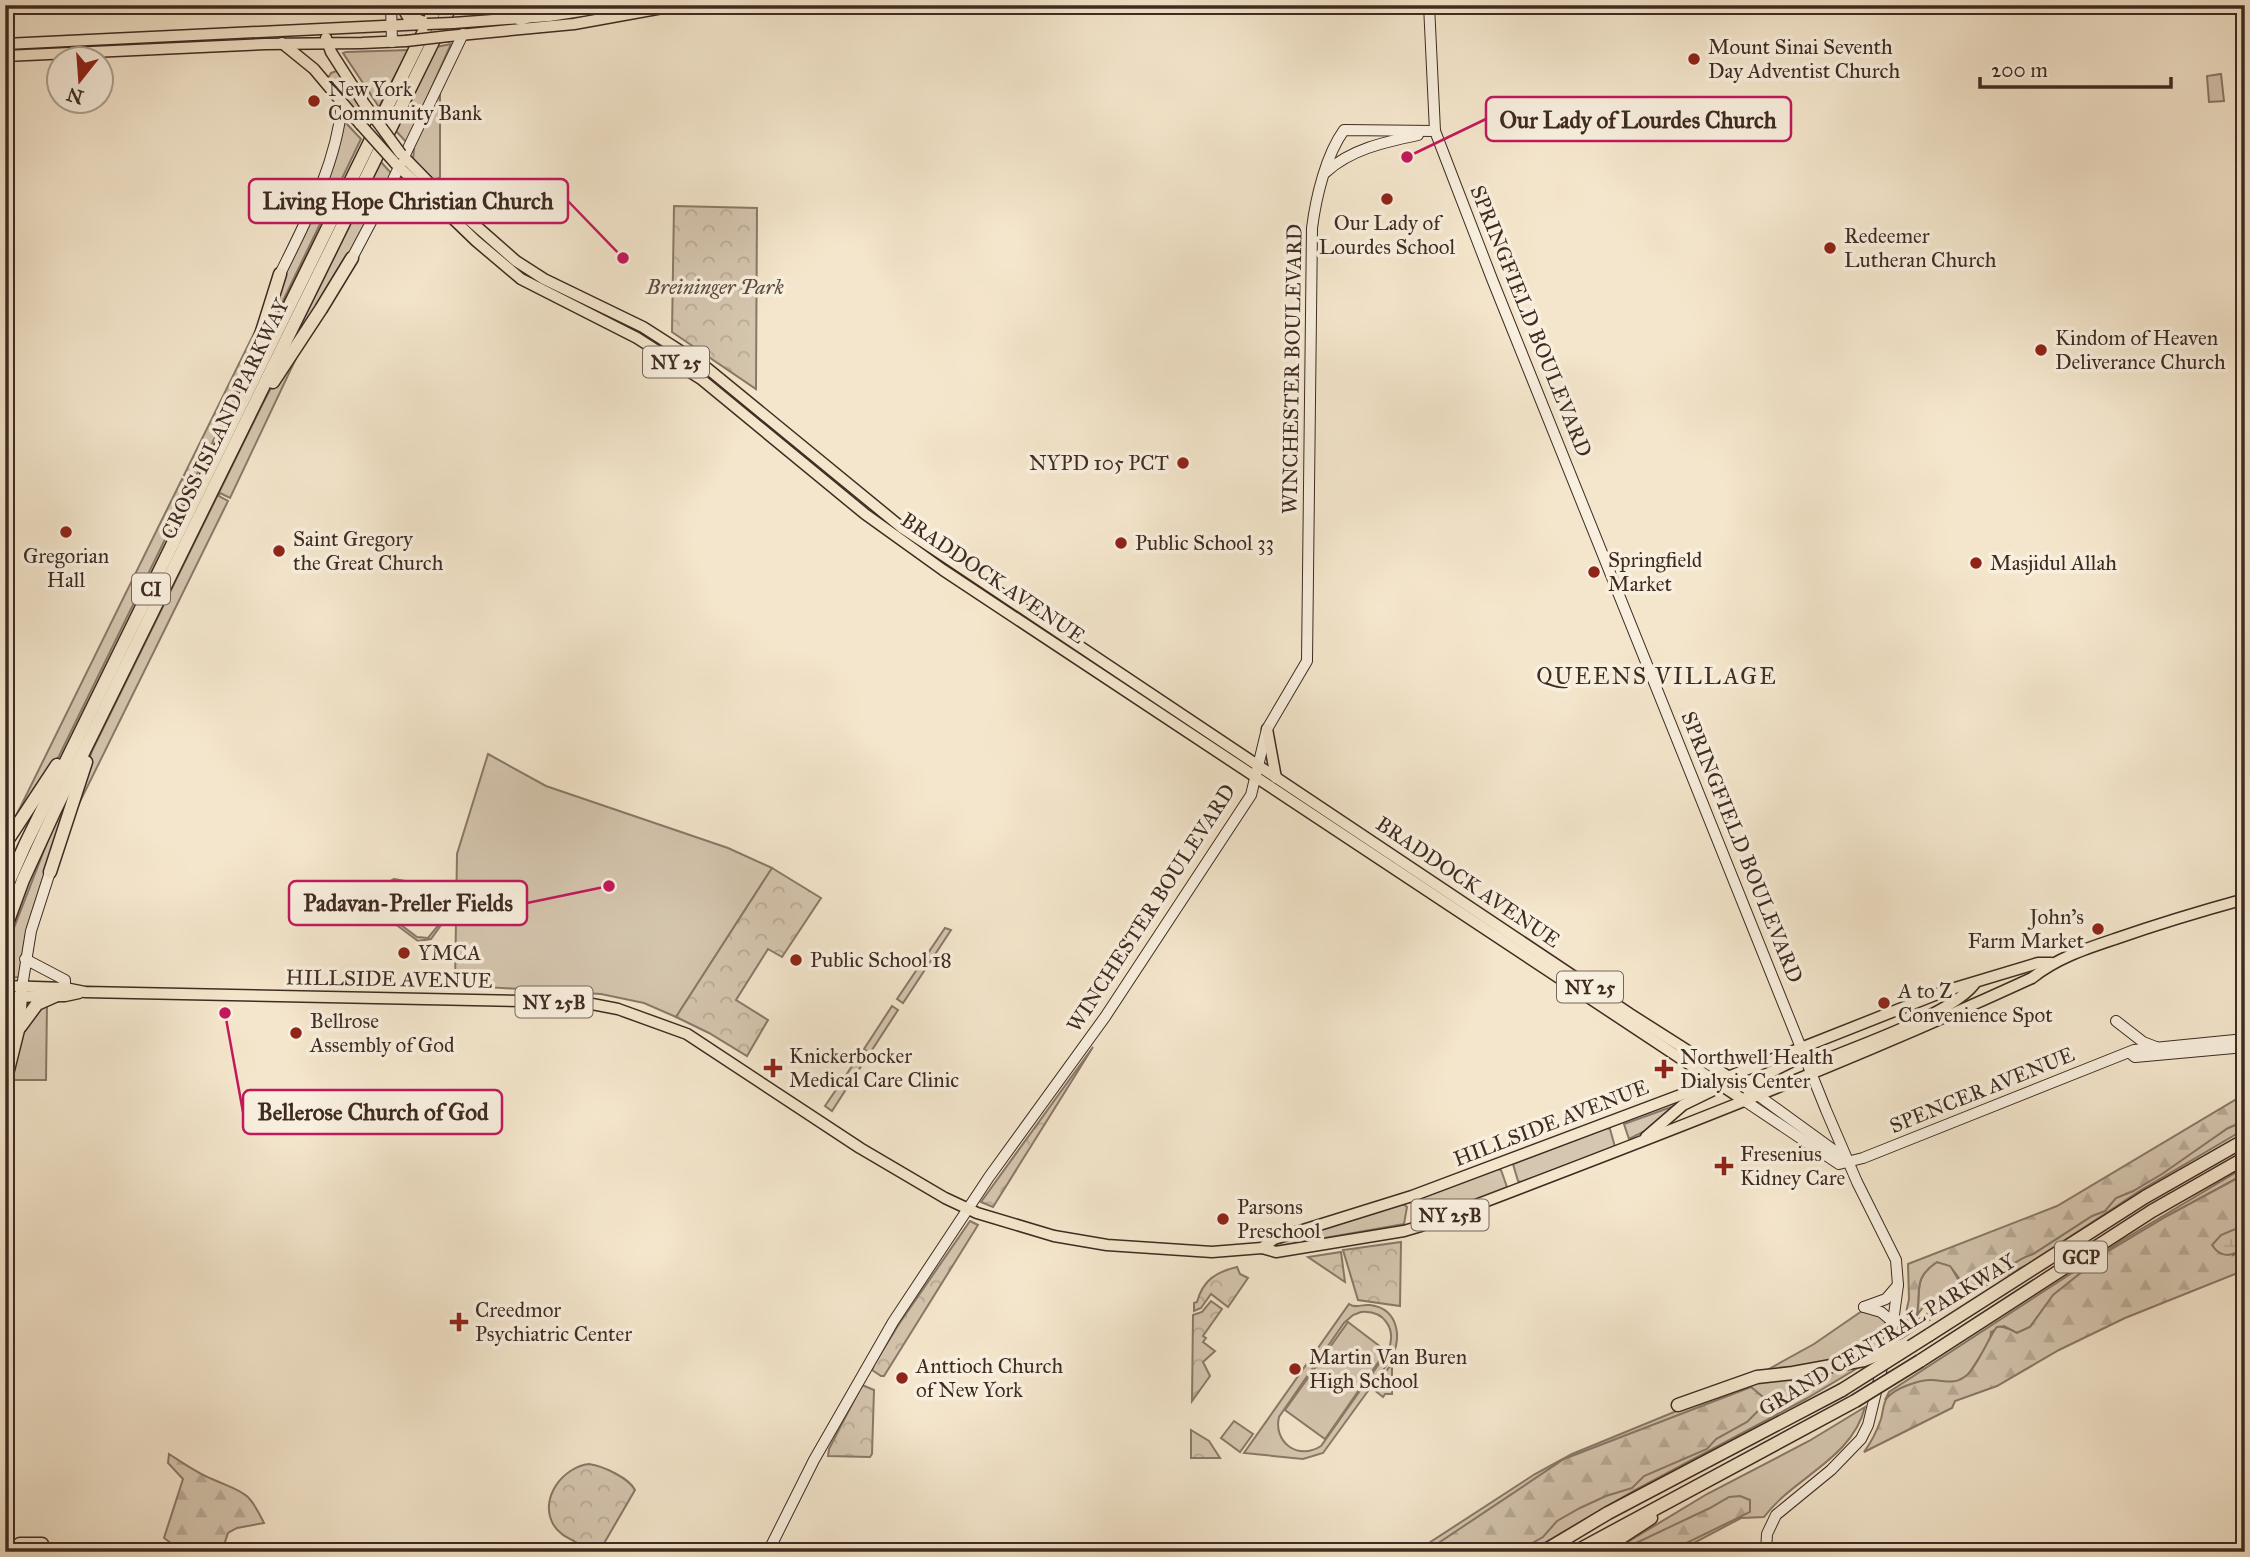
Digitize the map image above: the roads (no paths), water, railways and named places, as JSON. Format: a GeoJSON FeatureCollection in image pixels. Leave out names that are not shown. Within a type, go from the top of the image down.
{"type":"FeatureCollection","features":[{"type":"Feature","properties":{"kind":"highway"},"geometry":{"type":"LineString","coordinates":[[402,5],[407,14],[419,23]]}},
{"type":"Feature","properties":{"kind":"highway","name":"CROSS ISLAND PARKWAY"},"geometry":{"type":"LineString","coordinates":[[5,929],[38,844],[437,5]]}},
{"type":"Feature","properties":{"kind":"highway","name":"CROSS ISLAND PARKWAY"},"geometry":{"type":"LineString","coordinates":[[5,890],[77,740],[451,5]]}},
{"type":"Feature","properties":{"kind":"highway"},"geometry":{"type":"LineString","coordinates":[[520,19],[562,5]]}},
{"type":"Feature","properties":{"kind":"highway"},"geometry":{"type":"LineString","coordinates":[[229,443],[352,258]]}},
{"type":"Feature","properties":{"kind":"highway"},"geometry":{"type":"LineString","coordinates":[[229,443],[280,274]]}},
{"type":"Feature","properties":{"kind":"highway"},"geometry":{"type":"LineString","coordinates":[[50,872],[73,799],[112,693]]}},
{"type":"Feature","properties":{"kind":"highway"},"geometry":{"type":"LineString","coordinates":[[5,844],[57,765],[77,740]]}},
{"type":"Feature","properties":{"kind":"highway"},"geometry":{"type":"LineString","coordinates":[[12,992],[18,1030]]}},
{"type":"Feature","properties":{"kind":"highway"},"geometry":{"type":"LineString","coordinates":[[5,1082],[18,1030],[35,1006],[60,992]]}},
{"type":"Feature","properties":{"kind":"highway","name":"GRAND CENTRAL PARKWAY"},"geometry":{"type":"LineString","coordinates":[[1543,1552],[1639,1496],[1842,1390],[2145,1197],[2245,1140]]}},
{"type":"Feature","properties":{"kind":"highway","name":"GRAND CENTRAL PARKWAY"},"geometry":{"type":"LineString","coordinates":[[1575,1552],[1855,1401],[2152,1211],[2245,1158]]}},
{"type":"Feature","properties":{"kind":"highway"},"geometry":{"type":"LineString","coordinates":[[1678,1405],[1757,1377],[1864,1360],[1929,1335]]}},
{"type":"Feature","properties":{"kind":"highway"},"geometry":{"type":"LineString","coordinates":[[1599,1552],[1647,1520],[1790,1437]]}},
{"type":"Feature","properties":{"kind":"highway"},"geometry":{"type":"LineString","coordinates":[[5,1537],[42,1545]]}},
{"type":"Feature","properties":{"kind":"highway"},"geometry":{"type":"LineString","coordinates":[[6,1552],[20,1544],[42,1545]]}},
{"type":"Feature","properties":{"kind":"main road"},"geometry":{"type":"LineString","coordinates":[[391,5],[392,42]]}},
{"type":"Feature","properties":{"kind":"main road"},"geometry":{"type":"LineString","coordinates":[[5,44],[189,36],[282,43],[392,42],[520,30],[619,5]]}},
{"type":"Feature","properties":{"kind":"main road"},"geometry":{"type":"LineString","coordinates":[[5,56],[156,49],[256,39],[292,31],[520,19],[679,5]]}},
{"type":"Feature","properties":{"kind":"main road","name":"SPRINGFIELD BOULEVARD"},"geometry":{"type":"LineString","coordinates":[[1429,5],[1436,131],[1492,279],[1832,1123],[1869,1207],[1895,1255],[1898,1285],[1893,1322],[1868,1425],[1861,1439],[1831,1470],[1776,1515],[1767,1534],[1766,1552]]}},
{"type":"Feature","properties":{"kind":"main road","name":"BRADDOCK AVENUE"},"geometry":{"type":"LineString","coordinates":[[324,29],[328,44],[342,68],[415,183],[475,241],[521,279],[637,338],[701,379],[864,514],[943,570],[1257,770],[1276,778],[1630,1014],[1728,1076],[1839,1164],[1849,1162]]}},
{"type":"Feature","properties":{"kind":"main road"},"geometry":{"type":"LineString","coordinates":[[282,43],[292,31]]}},
{"type":"Feature","properties":{"kind":"main road"},"geometry":{"type":"LineString","coordinates":[[352,258],[463,34]]}},
{"type":"Feature","properties":{"kind":"main road"},"geometry":{"type":"LineString","coordinates":[[156,49],[163,45],[184,42],[189,36]]}},
{"type":"Feature","properties":{"kind":"main road","name":"BRADDOCK AVENUE"},"geometry":{"type":"LineString","coordinates":[[282,43],[311,66],[360,125],[516,261],[544,279],[643,327],[707,368],[901,527],[1257,770],[1431,894],[1719,1085],[1751,1096],[1805,1129],[1849,1162]]}},
{"type":"Feature","properties":{"kind":"main road"},"geometry":{"type":"LineString","coordinates":[[324,82],[330,70],[342,68]]}},
{"type":"Feature","properties":{"kind":"main road","name":"CROSS ISLAND PARKWAY"},"geometry":{"type":"LineString","coordinates":[[280,274],[329,167],[338,136],[342,104]]}},
{"type":"Feature","properties":{"kind":"main road","name":"WINCHESTER BOULEVARD"},"geometry":{"type":"LineString","coordinates":[[768,1552],[814,1460],[888,1329],[967,1209],[1111,1008],[1251,795],[1267,729],[1307,661],[1312,239],[1314,215],[1329,155],[1344,130],[1436,131]]}},
{"type":"Feature","properties":{"kind":"main road"},"geometry":{"type":"LineString","coordinates":[[1326,172],[1337,161],[1356,152],[1436,131]]}},
{"type":"Feature","properties":{"kind":"main road"},"geometry":{"type":"LineString","coordinates":[[389,188],[415,183]]}},
{"type":"Feature","properties":{"kind":"main road"},"geometry":{"type":"LineString","coordinates":[[1267,729],[1276,778]]}},
{"type":"Feature","properties":{"kind":"main road"},"geometry":{"type":"LineString","coordinates":[[12,992],[25,959],[34,920],[50,872]]}},
{"type":"Feature","properties":{"kind":"main road"},"geometry":{"type":"LineString","coordinates":[[1431,894],[1438,884]]}},
{"type":"Feature","properties":{"kind":"main road","name":"HILLSIDE AVENUE"},"geometry":{"type":"LineString","coordinates":[[1728,1076],[1879,1046],[2032,978],[2051,963],[2164,921],[2245,900]]}},
{"type":"Feature","properties":{"kind":"main road"},"geometry":{"type":"LineString","coordinates":[[25,959],[65,980],[60,992]]}},
{"type":"Feature","properties":{"kind":"main road","name":"HILLSIDE AVENUE"},"geometry":{"type":"LineString","coordinates":[[12,992],[525,1001],[592,1004],[618,1009],[696,1039],[860,1148],[967,1209],[1054,1236],[1103,1244],[1212,1252],[1262,1248],[1276,1252],[1404,1231],[1638,1144],[1751,1096],[1807,1061],[1945,991],[2038,963],[2051,963]]}},
{"type":"Feature","properties":{"kind":"main road"},"geometry":{"type":"LineString","coordinates":[[1751,1096],[1767,1073],[1879,1038],[1934,1013],[1968,993],[1975,983]]}},
{"type":"Feature","properties":{"kind":"main road"},"geometry":{"type":"LineString","coordinates":[[2116,1021],[2143,1042],[2156,1047]]}},
{"type":"Feature","properties":{"kind":"main road","name":"SPENCER AVENUE"},"geometry":{"type":"LineString","coordinates":[[1849,1162],[2134,1050],[2245,1039]]}},
{"type":"Feature","properties":{"kind":"main road","name":"SPENCER AVENUE"},"geometry":{"type":"LineString","coordinates":[[2130,1053],[2136,1057],[2245,1047]]}},
{"type":"Feature","properties":{"kind":"main road"},"geometry":{"type":"LineString","coordinates":[[1638,1144],[1683,1105],[1719,1085],[1728,1076]]}},
{"type":"Feature","properties":{"kind":"main road","name":"HILLSIDE AVENUE"},"geometry":{"type":"LineString","coordinates":[[1262,1248],[1274,1239],[1412,1196],[1719,1085]]}},
{"type":"Feature","properties":{"kind":"main road"},"geometry":{"type":"LineString","coordinates":[[1805,1129],[1822,1133],[1832,1123]]}},
{"type":"Feature","properties":{"kind":"main road"},"geometry":{"type":"LineString","coordinates":[[1893,1322],[1881,1312],[1864,1307],[1886,1299],[1898,1285]]}},
{"type":"Feature","properties":{"kind":"place","name":"Mount Sinai Seventh Day Adventist Church"},"geometry":{"type":"Point","coordinates":[1694,59]}},
{"type":"Feature","properties":{"kind":"place","name":"New York Community Bank"},"geometry":{"type":"Point","coordinates":[314,101]}},
{"type":"Feature","properties":{"kind":"place","name":"Our Lady of Lourdes Church"},"geometry":{"type":"Point","coordinates":[1407,157]}},
{"type":"Feature","properties":{"kind":"place","name":"Our Lady of Lourdes School"},"geometry":{"type":"Point","coordinates":[1387,199]}},
{"type":"Feature","properties":{"kind":"place","name":"Redeemer Lutheran Church"},"geometry":{"type":"Point","coordinates":[1830,248]}},
{"type":"Feature","properties":{"kind":"place","name":"Living Hope Christian Church"},"geometry":{"type":"Point","coordinates":[623,258]}},
{"type":"Feature","properties":{"kind":"place","name":"Kindom of Heaven Deliverance Church"},"geometry":{"type":"Point","coordinates":[2041,350]}},
{"type":"Feature","properties":{"kind":"place","name":"NYPD 105 PCT"},"geometry":{"type":"Point","coordinates":[1183,463]}},
{"type":"Feature","properties":{"kind":"place","name":"Gregorian Hall"},"geometry":{"type":"Point","coordinates":[66,532]}},
{"type":"Feature","properties":{"kind":"place","name":"Public School 33"},"geometry":{"type":"Point","coordinates":[1121,543]}},
{"type":"Feature","properties":{"kind":"place","name":"Saint Gregory the Great Church"},"geometry":{"type":"Point","coordinates":[279,551]}},
{"type":"Feature","properties":{"kind":"place","name":"Masjidul Allah"},"geometry":{"type":"Point","coordinates":[1976,563]}},
{"type":"Feature","properties":{"kind":"place","name":"Springfield Market"},"geometry":{"type":"Point","coordinates":[1594,572]}},
{"type":"Feature","properties":{"kind":"place","name":"Padavan-Preller Fields"},"geometry":{"type":"Point","coordinates":[609,886]}},
{"type":"Feature","properties":{"kind":"place","name":"John’s Farm Market"},"geometry":{"type":"Point","coordinates":[2098,929]}},
{"type":"Feature","properties":{"kind":"place","name":"YMCA"},"geometry":{"type":"Point","coordinates":[404,953]}},
{"type":"Feature","properties":{"kind":"place","name":"Public School 18"},"geometry":{"type":"Point","coordinates":[796,960]}},
{"type":"Feature","properties":{"kind":"place","name":"A to Z Convenience Spot"},"geometry":{"type":"Point","coordinates":[1884,1003]}},
{"type":"Feature","properties":{"kind":"place","name":"Bellerose Church of God"},"geometry":{"type":"Point","coordinates":[225,1013]}},
{"type":"Feature","properties":{"kind":"place","name":"Bellrose Assembly of God"},"geometry":{"type":"Point","coordinates":[296,1033]}},
{"type":"Feature","properties":{"kind":"place","name":"Knickerbocker Medical Care Clinic"},"geometry":{"type":"Point","coordinates":[773,1068]}},
{"type":"Feature","properties":{"kind":"place","name":"Northwell Health Dialysis Center"},"geometry":{"type":"Point","coordinates":[1664,1069]}},
{"type":"Feature","properties":{"kind":"place","name":"Fresenius Kidney Care"},"geometry":{"type":"Point","coordinates":[1724,1166]}},
{"type":"Feature","properties":{"kind":"place","name":"Parsons Preschool"},"geometry":{"type":"Point","coordinates":[1223,1219]}},
{"type":"Feature","properties":{"kind":"place","name":"Creedmor Psychiatric Center"},"geometry":{"type":"Point","coordinates":[459,1322]}},
{"type":"Feature","properties":{"kind":"place","name":"Martin Van Buren High School"},"geometry":{"type":"Point","coordinates":[1295,1369]}},
{"type":"Feature","properties":{"kind":"place","name":"Anttioch Church of New York"},"geometry":{"type":"Point","coordinates":[902,1378]}},
{"type":"Feature","properties":{"kind":"district","name":"QUEENS VILLAGE"},"geometry":{"type":"Point","coordinates":[1657,676]}},
{"type":"Feature","properties":{"kind":"park label","name":"Breininger Park"},"geometry":{"type":"Point","coordinates":[715,287]}}]}
